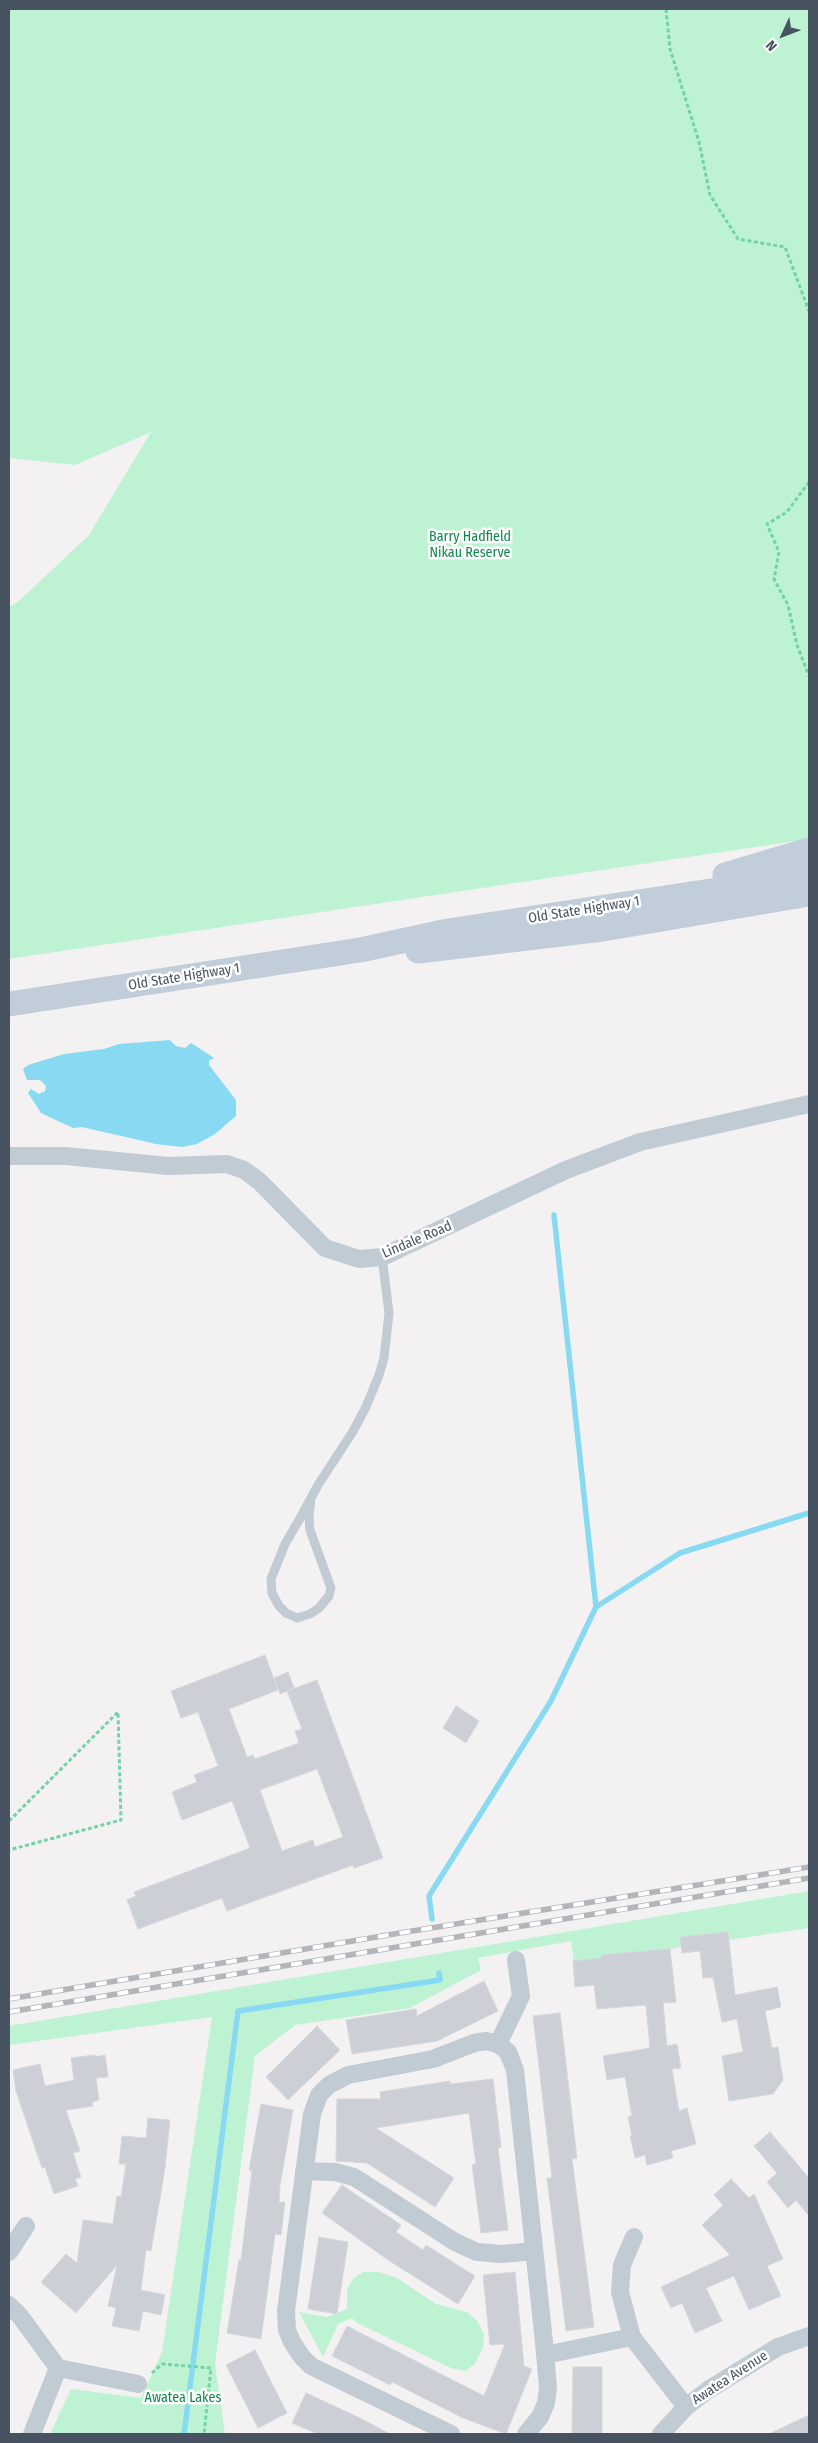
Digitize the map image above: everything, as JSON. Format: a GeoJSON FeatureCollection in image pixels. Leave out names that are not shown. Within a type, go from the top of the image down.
{"type":"FeatureCollection","features":[{"type":"Feature","properties":{"kind":"main road"},"geometry":{"type":"LineString","coordinates":[[606,906],[809,850]]}},
{"type":"Feature","properties":{"kind":"main road","name":"Old State Highway 1"},"geometry":{"type":"LineString","coordinates":[[9,1004],[360,950],[448,931],[809,876]]}},
{"type":"Feature","properties":{"kind":"main road","name":"Old State Highway 1"},"geometry":{"type":"LineString","coordinates":[[360,950],[410,952],[458,948],[649,921],[809,894]]}},
{"type":"Feature","properties":{"kind":"main road"},"geometry":{"type":"LineString","coordinates":[[649,921],[718,916],[809,903]]}},
{"type":"Feature","properties":{"kind":"street","name":"Lindale Road"},"geometry":{"type":"LineString","coordinates":[[9,1156],[66,1156],[168,1166],[228,1164],[244,1170],[259,1181],[326,1248],[359,1259],[382,1257],[566,1170],[640,1142],[809,1104]]}},
{"type":"Feature","properties":{"kind":"street"},"geometry":{"type":"LineString","coordinates":[[498,2044],[521,1996],[516,1960]]}},
{"type":"Feature","properties":{"kind":"street"},"geometry":{"type":"LineString","coordinates":[[451,2434],[316,2369],[302,2357],[295,2347],[288,2330],[286,2311],[313,2108],[319,2095],[334,2081],[356,2073],[433,2059],[480,2041],[498,2044],[512,2058],[515,2070],[548,2387],[546,2403],[540,2417],[526,2434]]}},
{"type":"Feature","properties":{"kind":"street"},"geometry":{"type":"LineString","coordinates":[[304,2172],[335,2172],[354,2177],[454,2242],[477,2252],[502,2254],[534,2251]]}},
{"type":"Feature","properties":{"kind":"street"},"geometry":{"type":"LineString","coordinates":[[9,2252],[26,2226]]}},
{"type":"Feature","properties":{"kind":"street"},"geometry":{"type":"LineString","coordinates":[[634,2237],[622,2265],[620,2292],[632,2337],[686,2407]]}},
{"type":"Feature","properties":{"kind":"street"},"geometry":{"type":"LineString","coordinates":[[9,2304],[58,2368],[138,2384]]}},
{"type":"Feature","properties":{"kind":"street","name":"Awatea Avenue"},"geometry":{"type":"LineString","coordinates":[[661,2434],[686,2407],[708,2390],[778,2347],[809,2336]]}},
{"type":"Feature","properties":{"kind":"street"},"geometry":{"type":"LineString","coordinates":[[545,2355],[632,2337]]}},
{"type":"Feature","properties":{"kind":"street"},"geometry":{"type":"LineString","coordinates":[[32,2434],[58,2368]]}},
{"type":"Feature","properties":{"kind":"lane"},"geometry":{"type":"LineString","coordinates":[[311,1498],[310,1530],[331,1588],[329,1596],[319,1608],[310,1614],[298,1618],[286,1613],[278,1606],[272,1592],[271,1579],[285,1544],[311,1498],[366,1407],[384,1358],[388,1313],[382,1257]]}},
{"type":"Feature","properties":{"kind":"path"},"geometry":{"type":"LineString","coordinates":[[666,9],[670,49],[699,142],[710,195],[738,239],[785,247],[809,311]]}},
{"type":"Feature","properties":{"kind":"path"},"geometry":{"type":"LineString","coordinates":[[809,482],[787,512],[767,524],[779,552],[774,579],[788,605],[797,645],[809,676]]}},
{"type":"Feature","properties":{"kind":"path"},"geometry":{"type":"LineString","coordinates":[[9,1821],[118,1712],[121,1820],[9,1850]]}},
{"type":"Feature","properties":{"kind":"path"},"geometry":{"type":"LineString","coordinates":[[138,2384],[162,2364],[211,2368],[204,2434]]}},
{"type":"Feature","properties":{"kind":"green space","name":"Barry Hadfield Nikau Reserve"},"geometry":{"type":"Polygon","coordinates":[[[9,9],[809,9],[809,839],[9,959],[9,607],[19,601],[89,535],[151,432],[75,465],[9,458],[9,9]]]}},
{"type":"Feature","properties":{"kind":"green space","name":"Awatea Lakes"},"geometry":{"type":"Polygon","coordinates":[[[809,1891],[809,1928],[574,1963],[571,1941],[478,1958],[481,1970],[410,2008],[295,2025],[255,2056],[215,2364],[225,2434],[50,2434],[71,2389],[141,2398],[162,2352],[212,2017],[9,2045],[9,2026],[809,1891]]]}},
{"type":"Feature","properties":{"kind":"green space"},"geometry":{"type":"Polygon","coordinates":[[[363,2272],[379,2272],[397,2278],[436,2304],[467,2312],[478,2322],[484,2335],[483,2347],[475,2364],[465,2371],[451,2368],[357,2323],[352,2318],[338,2324],[323,2357],[299,2312],[327,2317],[347,2309],[347,2290],[353,2279],[363,2272]]]}},
{"type":"Feature","properties":{"kind":"water"},"geometry":{"type":"Polygon","coordinates":[[[170,1040],[176,1046],[185,1048],[191,1043],[214,1058],[209,1061],[209,1065],[236,1100],[236,1116],[215,1134],[197,1144],[182,1147],[156,1144],[82,1127],[73,1128],[41,1113],[28,1093],[31,1089],[39,1094],[45,1091],[46,1086],[40,1080],[27,1080],[23,1069],[28,1065],[64,1054],[104,1049],[119,1044],[170,1040]]]}},
{"type":"Feature","properties":{"kind":"building"},"geometry":{"type":"Polygon","coordinates":[[[265,1655],[278,1690],[229,1709],[247,1757],[253,1755],[255,1759],[299,1743],[295,1731],[302,1729],[287,1691],[317,1680],[383,1858],[354,1868],[353,1865],[227,1911],[222,1898],[138,1929],[127,1900],[136,1896],[134,1892],[250,1848],[232,1801],[182,1820],[172,1792],[197,1782],[194,1775],[218,1766],[198,1712],[181,1718],[171,1691],[265,1655]],[[317,1769],[260,1790],[282,1851],[313,1840],[315,1847],[343,1837],[317,1769]]]}},
{"type":"Feature","properties":{"kind":"building"},"geometry":{"type":"Polygon","coordinates":[[[288,1672],[294,1688],[280,1694],[274,1678],[288,1672]]]}},
{"type":"Feature","properties":{"kind":"building"},"geometry":{"type":"Polygon","coordinates":[[[456,1706],[479,1721],[466,1743],[443,1728],[456,1706]]]}},
{"type":"Feature","properties":{"kind":"building"},"geometry":{"type":"Polygon","coordinates":[[[728,1932],[735,1995],[777,1987],[781,2007],[765,2011],[772,2048],[778,2047],[783,2080],[773,2094],[729,2101],[722,2056],[743,2052],[737,2019],[722,2022],[713,1977],[703,1978],[700,1951],[682,1953],[680,1937],[728,1932]]]}},
{"type":"Feature","properties":{"kind":"building"},"geometry":{"type":"Polygon","coordinates":[[[670,1949],[676,2002],[663,2003],[667,2046],[677,2044],[681,2068],[672,2069],[679,2111],[687,2108],[696,2144],[671,2151],[673,2158],[647,2165],[645,2155],[635,2158],[630,2136],[632,2136],[628,2117],[632,2116],[625,2077],[607,2080],[603,2056],[650,2048],[646,2005],[597,2009],[594,1985],[575,1987],[573,1961],[602,1958],[601,1955],[670,1949]]]}},
{"type":"Feature","properties":{"kind":"building"},"geometry":{"type":"Polygon","coordinates":[[[484,1981],[498,2011],[437,2041],[352,2054],[346,2020],[416,2009],[417,2016],[484,1981]]]}},
{"type":"Feature","properties":{"kind":"building"},"geometry":{"type":"Polygon","coordinates":[[[560,2013],[577,2158],[572,2159],[594,2327],[566,2331],[547,2178],[552,2178],[533,2016],[560,2013]]]}},
{"type":"Feature","properties":{"kind":"building"},"geometry":{"type":"Polygon","coordinates":[[[317,2026],[340,2050],[288,2100],[266,2077],[317,2026]]]}},
{"type":"Feature","properties":{"kind":"building"},"geometry":{"type":"Polygon","coordinates":[[[95,2055],[95,2057],[105,2055],[108,2077],[96,2078],[99,2100],[92,2102],[93,2106],[66,2110],[80,2151],[73,2153],[81,2177],[75,2179],[78,2186],[54,2194],[45,2167],[42,2168],[16,2091],[13,2070],[40,2064],[45,2086],[74,2080],[71,2058],[95,2055]]]}},
{"type":"Feature","properties":{"kind":"building"},"geometry":{"type":"Polygon","coordinates":[[[493,2079],[501,2147],[498,2148],[508,2230],[481,2233],[472,2165],[476,2164],[469,2113],[376,2128],[454,2178],[435,2207],[367,2163],[336,2161],[337,2099],[381,2099],[380,2092],[450,2081],[450,2084],[493,2079]]]}},
{"type":"Feature","properties":{"kind":"building"},"geometry":{"type":"Polygon","coordinates":[[[261,2104],[293,2110],[280,2185],[279,2202],[285,2202],[281,2235],[275,2234],[261,2339],[227,2333],[239,2260],[241,2260],[252,2170],[249,2170],[261,2104]]]}},
{"type":"Feature","properties":{"kind":"building"},"geometry":{"type":"Polygon","coordinates":[[[148,2118],[170,2120],[165,2168],[151,2251],[146,2250],[141,2290],[165,2295],[161,2315],[143,2311],[139,2331],[112,2326],[116,2308],[108,2306],[117,2265],[76,2313],[41,2282],[66,2254],[77,2263],[83,2220],[113,2224],[117,2196],[121,2197],[126,2164],[119,2164],[122,2136],[146,2138],[148,2118]]]}},
{"type":"Feature","properties":{"kind":"building"},"geometry":{"type":"Polygon","coordinates":[[[770,2132],[809,2178],[809,2216],[796,2200],[788,2208],[767,2182],[777,2173],[754,2146],[770,2132]]]}},
{"type":"Feature","properties":{"kind":"building"},"geometry":{"type":"Polygon","coordinates":[[[731,2179],[749,2198],[754,2194],[783,2259],[767,2266],[781,2296],[749,2310],[734,2276],[706,2288],[722,2321],[695,2333],[682,2303],[671,2308],[661,2287],[730,2255],[702,2225],[723,2205],[714,2195],[731,2179]]]}},
{"type":"Feature","properties":{"kind":"building"},"geometry":{"type":"Polygon","coordinates":[[[342,2185],[401,2225],[396,2232],[423,2250],[426,2245],[475,2276],[458,2304],[391,2262],[322,2213],[342,2185]]]}},
{"type":"Feature","properties":{"kind":"building"},"geometry":{"type":"Polygon","coordinates":[[[319,2237],[348,2242],[337,2314],[308,2309],[319,2237]]]}},
{"type":"Feature","properties":{"kind":"building"},"geometry":{"type":"Polygon","coordinates":[[[515,2272],[524,2366],[532,2369],[506,2434],[463,2418],[392,2382],[390,2385],[332,2356],[347,2326],[484,2396],[505,2344],[490,2345],[483,2275],[515,2272]]]}},
{"type":"Feature","properties":{"kind":"building"},"geometry":{"type":"Polygon","coordinates":[[[255,2350],[287,2413],[258,2428],[226,2365],[255,2350]]]}},
{"type":"Feature","properties":{"kind":"building"},"geometry":{"type":"Polygon","coordinates":[[[573,2367],[602,2367],[602,2434],[572,2434],[573,2367]]]}},
{"type":"Feature","properties":{"kind":"building"},"geometry":{"type":"Polygon","coordinates":[[[306,2393],[390,2434],[318,2434],[292,2423],[306,2393]]]}},
{"type":"Feature","properties":{"kind":"building"},"geometry":{"type":"Polygon","coordinates":[[[809,2415],[809,2434],[769,2434],[809,2415]]]}},
{"type":"Feature","properties":{"kind":"waterway"},"geometry":{"type":"LineString","coordinates":[[554,1215],[596,1607]]}},
{"type":"Feature","properties":{"kind":"waterway"},"geometry":{"type":"LineString","coordinates":[[432,1919],[429,1896],[551,1701],[596,1607],[680,1553],[809,1513]]}},
{"type":"Feature","properties":{"kind":"waterway"},"geometry":{"type":"LineString","coordinates":[[184,2434],[238,2011],[440,1980],[439,1973]]}},
{"type":"Feature","properties":{"kind":"railway"},"geometry":{"type":"LineString","coordinates":[[9,1999],[809,1867]]}},
{"type":"Feature","properties":{"kind":"railway"},"geometry":{"type":"LineString","coordinates":[[9,2012],[809,1878]]}}]}
